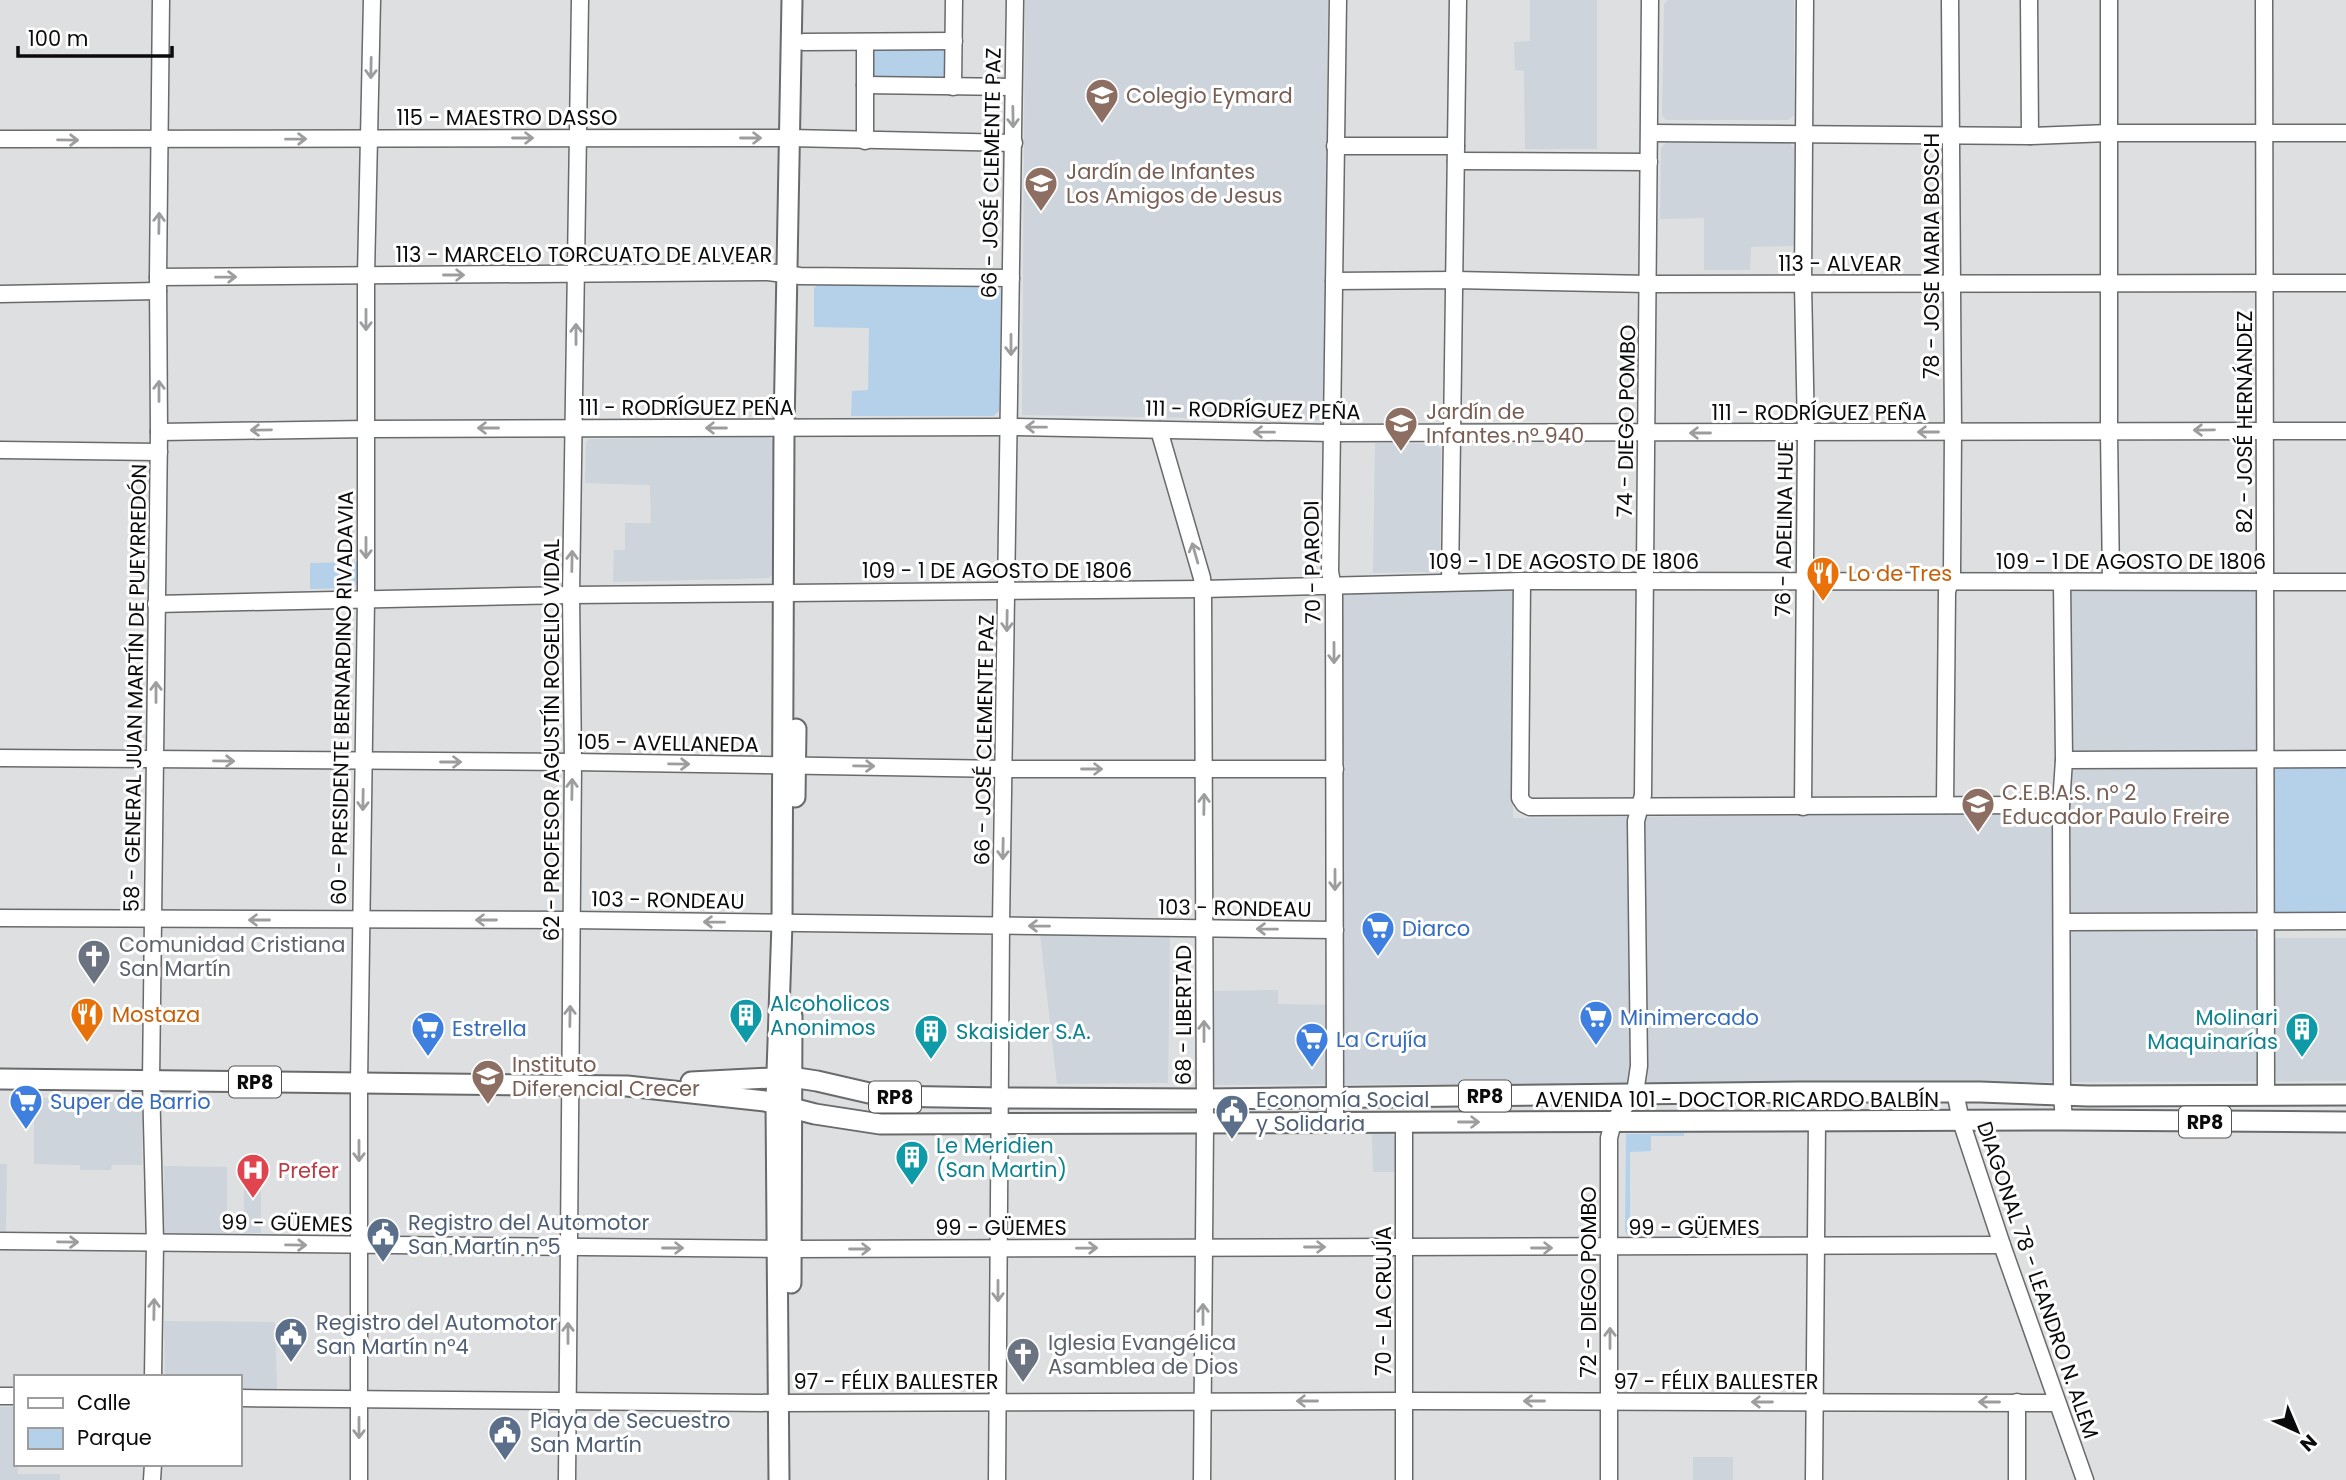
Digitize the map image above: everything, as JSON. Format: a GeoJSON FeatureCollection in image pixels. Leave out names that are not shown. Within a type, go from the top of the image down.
{"type":"FeatureCollection","features":[{"type":"Feature","properties":{"kind":"main road"},"geometry":{"type":"LineString","coordinates":[[779,1480],[784,1403],[790,429],[796,138],[792,0]]}},
{"type":"Feature","properties":{"kind":"main road"},"geometry":{"type":"LineString","coordinates":[[796,138],[805,0]]}},
{"type":"Feature","properties":{"kind":"main road","name":"AVENIDA 101 - DOCTOR RICARDO BALBÍN"},"geometry":{"type":"LineString","coordinates":[[0,1079],[627,1086],[784,1078],[817,1081],[882,1096],[1204,1100],[1635,1093],[2346,1095]]}},
{"type":"Feature","properties":{"kind":"main road","name":"AVENIDA 101 - DOCTOR RICARDO BALBÍN"},"geometry":{"type":"LineString","coordinates":[[627,1086],[717,1094],[872,1124],[2064,1120],[2346,1122]]}},
{"type":"Feature","properties":{"kind":"main road"},"geometry":{"type":"LineString","coordinates":[[784,1403],[792,1480]]}},
{"type":"Feature","properties":{"kind":"street","name":"58 - GENERAL JUAN MARTÍN DE PUEYRREDÓN"},"geometry":{"type":"LineString","coordinates":[[153,1375],[155,1243],[151,1081],[159,452],[161,0]]}},
{"type":"Feature","properties":{"kind":"street","name":"60 - PRESIDENTE BERNARDINO RIVADAVIA"},"geometry":{"type":"LineString","coordinates":[[359,1480],[360,920],[366,599],[366,275],[372,0]]}},
{"type":"Feature","properties":{"kind":"street","name":"62 - PROFESOR AGUSTÍN ROGELIO VIDAL"},"geometry":{"type":"LineString","coordinates":[[567,1480],[573,762],[571,595],[580,0]]}},
{"type":"Feature","properties":{"kind":"street"},"geometry":{"type":"LineString","coordinates":[[953,87],[954,0]]}},
{"type":"Feature","properties":{"kind":"street","name":"66 - JOSÉ CLEMENTE PAZ"},"geometry":{"type":"LineString","coordinates":[[998,1480],[1001,925],[1015,0]]}},
{"type":"Feature","properties":{"kind":"street","name":"70 - PARODI"},"geometry":{"type":"LineString","coordinates":[[1335,1123],[1335,769],[1330,571],[1338,0]]}},
{"type":"Feature","properties":{"kind":"street"},"geometry":{"type":"LineString","coordinates":[[1450,582],[1458,0]]}},
{"type":"Feature","properties":{"kind":"street","name":"74 - DIEGO POMBO"},"geometry":{"type":"LineString","coordinates":[[1635,1093],[1639,1080],[1636,821],[1643,795],[1651,133],[1650,0]]}},
{"type":"Feature","properties":{"kind":"street","name":"76 - ADELINA HUE"},"geometry":{"type":"LineString","coordinates":[[1803,807],[1805,0]]}},
{"type":"Feature","properties":{"kind":"street","name":"78 - JOSE MARIA BOSCH"},"geometry":{"type":"LineString","coordinates":[[1945,805],[1947,592],[1952,573],[1953,432],[1950,0]]}},
{"type":"Feature","properties":{"kind":"street"},"geometry":{"type":"LineString","coordinates":[[2029,0],[2030,136]]}},
{"type":"Feature","properties":{"kind":"street"},"geometry":{"type":"LineString","coordinates":[[2109,0],[2111,582]]}},
{"type":"Feature","properties":{"kind":"street","name":"82 - JOSÉ HERNÁNDEZ"},"geometry":{"type":"LineString","coordinates":[[2264,0],[2266,1096]]}},
{"type":"Feature","properties":{"kind":"street"},"geometry":{"type":"LineString","coordinates":[[804,42],[954,41]]}},
{"type":"Feature","properties":{"kind":"street"},"geometry":{"type":"LineString","coordinates":[[865,42],[865,141]]}},
{"type":"Feature","properties":{"kind":"street"},"geometry":{"type":"LineString","coordinates":[[865,85],[1013,87]]}},
{"type":"Feature","properties":{"kind":"street"},"geometry":{"type":"LineString","coordinates":[[1651,133],[2030,136],[2109,133],[2346,133]]}},
{"type":"Feature","properties":{"kind":"street","name":"115 - MAESTRO DASSO"},"geometry":{"type":"LineString","coordinates":[[0,139],[161,141],[796,138],[1014,144]]}},
{"type":"Feature","properties":{"kind":"street"},"geometry":{"type":"LineString","coordinates":[[1335,146],[1649,162]]}},
{"type":"Feature","properties":{"kind":"street","name":"113 - MARCELO TORCUATO DE ALVEAR"},"geometry":{"type":"LineString","coordinates":[[0,294],[366,275],[768,272],[793,275],[1011,278]]}},
{"type":"Feature","properties":{"kind":"street","name":"113 - ALVEAR"},"geometry":{"type":"LineString","coordinates":[[1334,281],[1455,280],[1648,284],[2346,283]]}},
{"type":"Feature","properties":{"kind":"street","name":"111 - RODRÍGUEZ PEÑA"},"geometry":{"type":"LineString","coordinates":[[159,432],[1010,427],[1332,433],[2346,430]]}},
{"type":"Feature","properties":{"kind":"street","name":"68 - LIBERTAD"},"geometry":{"type":"LineString","coordinates":[[1159,430],[1203,589],[1205,1124],[1202,1480]]}},
{"type":"Feature","properties":{"kind":"street"},"geometry":{"type":"LineString","coordinates":[[0,450],[159,452]]}},
{"type":"Feature","properties":{"kind":"street"},"geometry":{"type":"LineString","coordinates":[[1522,581],[1520,797],[1524,804],[1530,807],[2061,805]]}},
{"type":"Feature","properties":{"kind":"street","name":"109 - 1 DE AGOSTO DE 1806"},"geometry":{"type":"LineString","coordinates":[[156,604],[571,595],[1203,589],[1522,581],[2346,582]]}},
{"type":"Feature","properties":{"kind":"street"},"geometry":{"type":"LineString","coordinates":[[2062,582],[2064,1120]]}},
{"type":"Feature","properties":{"kind":"street","name":"105 - AVELLANEDA"},"geometry":{"type":"LineString","coordinates":[[0,758],[573,762],[1005,769],[1335,769]]}},
{"type":"Feature","properties":{"kind":"street"},"geometry":{"type":"LineString","coordinates":[[2064,760],[2346,759]]}},
{"type":"Feature","properties":{"kind":"street","name":"103 - RONDEAU"},"geometry":{"type":"LineString","coordinates":[[0,918],[571,920],[1335,930]]}},
{"type":"Feature","properties":{"kind":"street"},"geometry":{"type":"LineString","coordinates":[[2063,922],[2346,920]]}},
{"type":"Feature","properties":{"kind":"street","name":"DIAGONAL 78 - LEANDRO N. ALEM"},"geometry":{"type":"LineString","coordinates":[[1955,1092],[1961,1121],[2002,1245],[2085,1480]]}},
{"type":"Feature","properties":{"kind":"street"},"geometry":{"type":"LineString","coordinates":[[1613,1122],[1635,1093]]}},
{"type":"Feature","properties":{"kind":"street","name":"70 - LA CRUJÍA"},"geometry":{"type":"LineString","coordinates":[[1404,1122],[1404,1480]]}},
{"type":"Feature","properties":{"kind":"street","name":"72 - DIEGO POMBO"},"geometry":{"type":"LineString","coordinates":[[1609,1480],[1609,1138],[1613,1122]]}},
{"type":"Feature","properties":{"kind":"street"},"geometry":{"type":"LineString","coordinates":[[1814,1480],[1817,1122]]}},
{"type":"Feature","properties":{"kind":"street","name":"99 - GÜEMES"},"geometry":{"type":"LineString","coordinates":[[0,1241],[785,1249],[2002,1245]]}},
{"type":"Feature","properties":{"kind":"street","name":"97 - FÉLIX BALLESTER"},"geometry":{"type":"LineString","coordinates":[[242,1398],[784,1403],[1609,1401],[2057,1404]]}},
{"type":"Feature","properties":{"kind":"street"},"geometry":{"type":"LineString","coordinates":[[2017,1402],[2017,1480]]}},
{"type":"Feature","properties":{"kind":"shaded area","name":"Colegio Eymard"},"geometry":{"type":"Polygon","coordinates":[[[1025,0],[1328,0],[1324,420],[1022,415],[1025,0]]]}},
{"type":"Feature","properties":{"kind":"shaded area"},"geometry":{"type":"Polygon","coordinates":[[[1530,0],[1597,0],[1597,149],[1525,149],[1524,71],[1515,70],[1514,42],[1530,41],[1530,0]]]}},
{"type":"Feature","properties":{"kind":"shaded area"},"geometry":{"type":"Polygon","coordinates":[[[1668,0],[1794,0],[1794,115],[1788,120],[1666,120],[1662,115],[1664,4],[1668,0]]]}},
{"type":"Feature","properties":{"kind":"shaded area"},"geometry":{"type":"Polygon","coordinates":[[[1666,143],[1790,143],[1794,148],[1794,246],[1751,247],[1750,270],[1704,270],[1704,218],[1660,219],[1661,148],[1666,143]]]}},
{"type":"Feature","properties":{"kind":"shaded area"},"geometry":{"type":"Polygon","coordinates":[[[769,437],[774,442],[772,575],[769,578],[613,582],[614,550],[625,550],[625,523],[651,523],[650,485],[585,483],[586,442],[589,439],[769,437]]]}},
{"type":"Feature","properties":{"kind":"shaded area"},"geometry":{"type":"Polygon","coordinates":[[[1375,443],[1437,444],[1441,449],[1440,567],[1435,572],[1373,573],[1375,443]]]}},
{"type":"Feature","properties":{"kind":"shaded area"},"geometry":{"type":"Polygon","coordinates":[[[2258,584],[2255,938],[2346,938],[2346,1081],[2072,1082],[2069,594],[2075,589],[2258,584]]]}},
{"type":"Feature","properties":{"kind":"shaded area"},"geometry":{"type":"Polygon","coordinates":[[[1513,590],[1513,818],[2053,813],[2053,1082],[1212,1085],[1214,991],[1278,990],[1278,1004],[1343,1005],[1340,592],[1513,590]]]}},
{"type":"Feature","properties":{"kind":"shaded area"},"geometry":{"type":"Polygon","coordinates":[[[1040,934],[1170,936],[1168,1083],[1057,1084],[1040,934]]]}},
{"type":"Feature","properties":{"kind":"shaded area"},"geometry":{"type":"Polygon","coordinates":[[[34,1098],[139,1098],[143,1103],[142,1165],[112,1165],[111,1170],[80,1170],[80,1165],[34,1164],[34,1098]]]}},
{"type":"Feature","properties":{"kind":"shaded area"},"geometry":{"type":"Polygon","coordinates":[[[1372,1134],[1391,1134],[1396,1138],[1396,1172],[1373,1172],[1372,1134]]]}},
{"type":"Feature","properties":{"kind":"shaded area"},"geometry":{"type":"Polygon","coordinates":[[[0,1164],[7,1164],[6,1231],[0,1231],[0,1164]]]}},
{"type":"Feature","properties":{"kind":"shaded area"},"geometry":{"type":"Polygon","coordinates":[[[164,1166],[227,1167],[227,1233],[164,1233],[164,1166]]]}},
{"type":"Feature","properties":{"kind":"shaded area","name":"Prefer"},"geometry":{"type":"Polygon","coordinates":[[[244,1167],[261,1167],[261,1233],[244,1233],[244,1167]]]}},
{"type":"Feature","properties":{"kind":"shaded area"},"geometry":{"type":"Polygon","coordinates":[[[164,1321],[275,1322],[277,1389],[242,1389],[242,1375],[165,1375],[164,1321]]]}},
{"type":"Feature","properties":{"kind":"shaded area"},"geometry":{"type":"Polygon","coordinates":[[[0,1407],[14,1407],[14,1466],[18,1466],[18,1474],[60,1474],[60,1480],[0,1480],[0,1407]]]}},
{"type":"Feature","properties":{"kind":"shaded area"},"geometry":{"type":"Polygon","coordinates":[[[1693,1457],[1733,1457],[1733,1480],[1693,1480],[1693,1457]]]}},
{"type":"Feature","properties":{"kind":"green space"},"geometry":{"type":"Polygon","coordinates":[[[870,47],[949,48],[949,81],[869,80],[870,47]]]}},
{"type":"Feature","properties":{"kind":"green space"},"geometry":{"type":"Polygon","coordinates":[[[819,283],[996,284],[1001,289],[999,411],[994,416],[851,416],[852,391],[868,390],[869,328],[814,327],[814,288],[819,283]]]}},
{"type":"Feature","properties":{"kind":"green space"},"geometry":{"type":"Polygon","coordinates":[[[358,562],[358,583],[353,588],[310,589],[310,563],[358,562]]]}},
{"type":"Feature","properties":{"kind":"green space"},"geometry":{"type":"Polygon","coordinates":[[[2273,765],[2346,767],[2346,914],[2272,914],[2273,765]]]}},
{"type":"Feature","properties":{"kind":"green space"},"geometry":{"type":"Polygon","coordinates":[[[1684,1133],[1684,1136],[1651,1136],[1651,1151],[1630,1152],[1630,1236],[1625,1232],[1626,1134],[1684,1133]]]}},
{"type":"Feature","properties":{"kind":"place","name":"Colegio Eymard"},"geometry":{"type":"Point","coordinates":[1102,125]}},
{"type":"Feature","properties":{"kind":"place","name":"Jardín de Infantes Los Amigos de Jesus"},"geometry":{"type":"Point","coordinates":[1041,213]}},
{"type":"Feature","properties":{"kind":"place","name":"Jardín de Infantes nº 940"},"geometry":{"type":"Point","coordinates":[1401,453]}},
{"type":"Feature","properties":{"kind":"place","name":"Lo de Tres"},"geometry":{"type":"Point","coordinates":[1823,603]}},
{"type":"Feature","properties":{"kind":"place","name":"C.E.B.A.S. nº 2 Educador Paulo Freire"},"geometry":{"type":"Point","coordinates":[1978,834]}},
{"type":"Feature","properties":{"kind":"place","name":"Diarco"},"geometry":{"type":"Point","coordinates":[1378,958]}},
{"type":"Feature","properties":{"kind":"place","name":"Comunidad Cristiana San Martín"},"geometry":{"type":"Point","coordinates":[94,986]}},
{"type":"Feature","properties":{"kind":"place","name":"Mostaza"},"geometry":{"type":"Point","coordinates":[87,1044]}},
{"type":"Feature","properties":{"kind":"place","name":"Alcoholicos Anonimos"},"geometry":{"type":"Point","coordinates":[746,1045]}},
{"type":"Feature","properties":{"kind":"place","name":"Minimercado"},"geometry":{"type":"Point","coordinates":[1596,1047]}},
{"type":"Feature","properties":{"kind":"place","name":"Estrella"},"geometry":{"type":"Point","coordinates":[428,1058]}},
{"type":"Feature","properties":{"kind":"place","name":"Molinari Maquinarías"},"geometry":{"type":"Point","coordinates":[2302,1059]}},
{"type":"Feature","properties":{"kind":"place","name":"Skaisider S.A."},"geometry":{"type":"Point","coordinates":[931,1061]}},
{"type":"Feature","properties":{"kind":"place","name":"La Crujía"},"geometry":{"type":"Point","coordinates":[1312,1069]}},
{"type":"Feature","properties":{"kind":"place","name":"Instituto Diferencial Crecer"},"geometry":{"type":"Point","coordinates":[488,1106]}},
{"type":"Feature","properties":{"kind":"place","name":"Super de Barrio"},"geometry":{"type":"Point","coordinates":[26,1131]}},
{"type":"Feature","properties":{"kind":"place","name":"Economía Social y Solidaria"},"geometry":{"type":"Point","coordinates":[1232,1141]}},
{"type":"Feature","properties":{"kind":"place","name":"Le Meridien (San Martin)"},"geometry":{"type":"Point","coordinates":[912,1187]}},
{"type":"Feature","properties":{"kind":"place","name":"Prefer"},"geometry":{"type":"Point","coordinates":[253,1200]}},
{"type":"Feature","properties":{"kind":"place","name":"Registro del Automotor San Martín n°5"},"geometry":{"type":"Point","coordinates":[383,1264]}},
{"type":"Feature","properties":{"kind":"place","name":"Registro del Automotor San Martín n°4"},"geometry":{"type":"Point","coordinates":[291,1364]}},
{"type":"Feature","properties":{"kind":"place","name":"Iglesia Evangélica Asamblea de Dios"},"geometry":{"type":"Point","coordinates":[1023,1384]}},
{"type":"Feature","properties":{"kind":"place","name":"Playa de Secuestro San Martín"},"geometry":{"type":"Point","coordinates":[505,1462]}}]}
